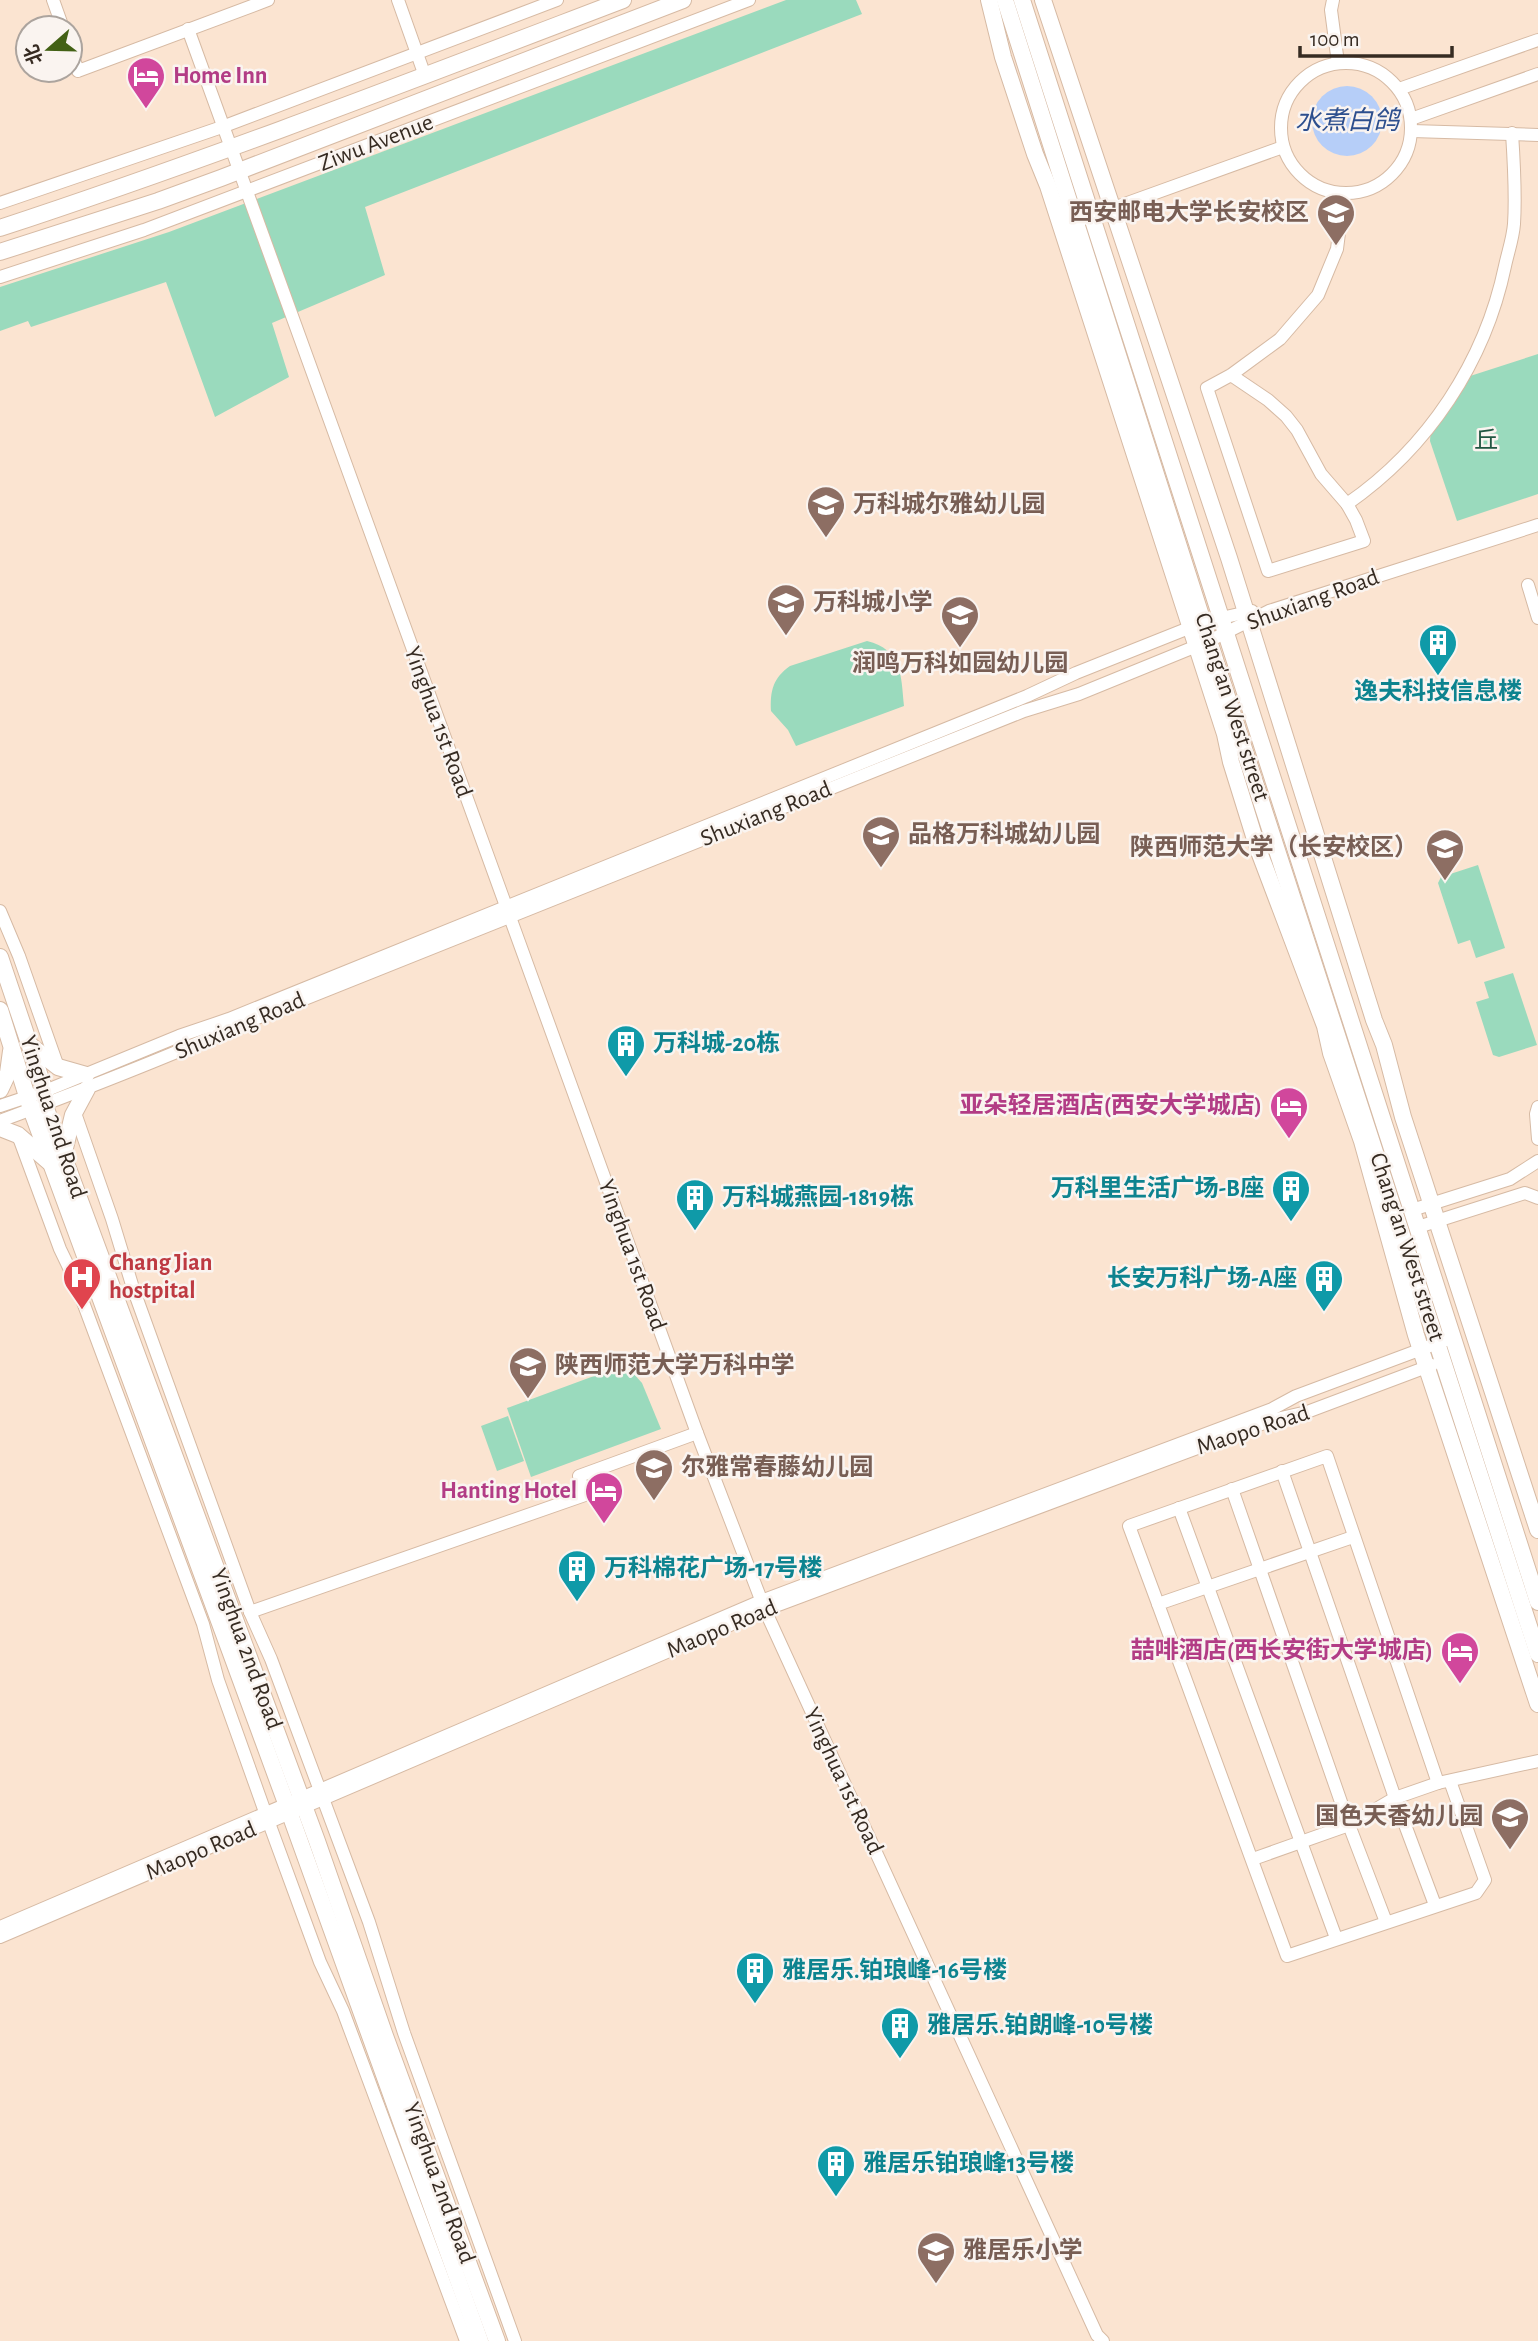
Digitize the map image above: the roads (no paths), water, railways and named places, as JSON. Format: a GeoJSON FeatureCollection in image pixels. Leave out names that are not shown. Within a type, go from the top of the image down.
{"type":"FeatureCollection","features":[{"type":"Feature","properties":{"kind":"main road","name":"Ziwu Avenue"},"geometry":{"type":"LineString","coordinates":[[0,228],[130,186],[623,0]]}},
{"type":"Feature","properties":{"kind":"main road","name":"Ziwu Avenue"},"geometry":{"type":"LineString","coordinates":[[0,252],[158,201],[683,0]]}},
{"type":"Feature","properties":{"kind":"main road"},"geometry":{"type":"LineString","coordinates":[[989,0],[1011,82],[1035,154],[1198,624]]}},
{"type":"Feature","properties":{"kind":"main road","name":"Chang'an West street"},"geometry":{"type":"LineString","coordinates":[[1005,0],[1223,627],[1418,1227],[1445,1341]]}},
{"type":"Feature","properties":{"kind":"main road","name":"Chang'an West street"},"geometry":{"type":"LineString","coordinates":[[1022,0],[1203,644],[1538,1602]]}},
{"type":"Feature","properties":{"kind":"main road"},"geometry":{"type":"LineString","coordinates":[[1044,0],[1247,617],[1384,1045],[1403,1117],[1538,1530]]}},
{"type":"Feature","properties":{"kind":"main road"},"geometry":{"type":"LineString","coordinates":[[1203,644],[1231,762],[1258,849],[1325,1026],[1331,1053],[1362,1141],[1421,1350],[1538,1704]]}},
{"type":"Feature","properties":{"kind":"main road","name":"Yinghua 2nd Road"},"geometry":{"type":"LineString","coordinates":[[0,957],[29,1044],[37,1100]]}},
{"type":"Feature","properties":{"kind":"main road","name":"Yinghua 2nd Road"},"geometry":{"type":"LineString","coordinates":[[0,1010],[12,1046],[37,1100],[295,1805],[385,2036],[497,2341]]}},
{"type":"Feature","properties":{"kind":"main road"},"geometry":{"type":"LineString","coordinates":[[0,1128],[18,1135],[57,1159],[86,1082],[58,1067],[29,1044]]}},
{"type":"Feature","properties":{"kind":"main road"},"geometry":{"type":"LineString","coordinates":[[1,1086],[8,1073],[12,1046]]}},
{"type":"Feature","properties":{"kind":"main road","name":"Chang'an West street"},"geometry":{"type":"LineString","coordinates":[[1451,1358],[1538,1654]]}},
{"type":"Feature","properties":{"kind":"main road","name":"Yinghua 2nd Road"},"geometry":{"type":"LineString","coordinates":[[295,1805],[480,2341]]}},
{"type":"Feature","properties":{"kind":"street"},"geometry":{"type":"LineString","coordinates":[[84,69],[268,0]]}},
{"type":"Feature","properties":{"kind":"street"},"geometry":{"type":"LineString","coordinates":[[398,0],[425,76]]}},
{"type":"Feature","properties":{"kind":"street"},"geometry":{"type":"LineString","coordinates":[[0,203],[222,127],[557,0]]}},
{"type":"Feature","properties":{"kind":"street","name":"Ziwu Avenue"},"geometry":{"type":"LineString","coordinates":[[0,277],[144,230],[749,0]]}},
{"type":"Feature","properties":{"kind":"street"},"geometry":{"type":"LineString","coordinates":[[1333,0],[1331,10],[1338,62]]}},
{"type":"Feature","properties":{"kind":"street","name":"Yinghua 1st Road"},"geometry":{"type":"LineString","coordinates":[[188,29],[229,149],[507,912],[763,1606],[1099,2339]]}},
{"type":"Feature","properties":{"kind":"street"},"geometry":{"type":"LineString","coordinates":[[1399,89],[1538,40]]}},
{"type":"Feature","properties":{"kind":"street"},"geometry":{"type":"LineString","coordinates":[[1338,62],[1354,62],[1372,67],[1387,76],[1399,89],[1407,104],[1412,125],[1408,151],[1398,169],[1383,182],[1364,191],[1344,194],[1322,189],[1303,177],[1289,159],[1283,147],[1281,117],[1288,97],[1300,81],[1317,69],[1338,62]]}},
{"type":"Feature","properties":{"kind":"street"},"geometry":{"type":"LineString","coordinates":[[1412,125],[1538,74]]}},
{"type":"Feature","properties":{"kind":"street"},"geometry":{"type":"LineString","coordinates":[[1412,125],[1538,135]]}},
{"type":"Feature","properties":{"kind":"street"},"geometry":{"type":"LineString","coordinates":[[1347,504],[1388,473],[1419,440],[1440,414],[1472,361],[1499,297],[1514,226],[1515,168],[1512,133]]}},
{"type":"Feature","properties":{"kind":"street"},"geometry":{"type":"LineString","coordinates":[[1083,219],[1283,147]]}},
{"type":"Feature","properties":{"kind":"street"},"geometry":{"type":"LineString","coordinates":[[1231,375],[1286,416],[1297,430],[1321,474],[1347,504],[1364,541],[1268,571],[1207,388],[1231,375],[1280,339],[1318,295],[1337,249],[1344,194]]}},
{"type":"Feature","properties":{"kind":"street","name":"Shuxiang Road"},"geometry":{"type":"LineString","coordinates":[[507,912],[1024,711],[1079,694],[1203,644],[1223,627],[1247,617],[1538,517]]}},
{"type":"Feature","properties":{"kind":"street","name":"Shuxiang Road"},"geometry":{"type":"LineString","coordinates":[[1247,617],[1538,525]]}},
{"type":"Feature","properties":{"kind":"street"},"geometry":{"type":"LineString","coordinates":[[1528,585],[1538,618]]}},
{"type":"Feature","properties":{"kind":"street","name":"Shuxiang Road"},"geometry":{"type":"LineString","coordinates":[[0,1121],[37,1100],[507,912],[1027,696],[1076,673],[1198,624],[1223,627]]}},
{"type":"Feature","properties":{"kind":"street"},"geometry":{"type":"LineString","coordinates":[[0,911],[19,956],[58,1067]]}},
{"type":"Feature","properties":{"kind":"street","name":"Shuxiang Road"},"geometry":{"type":"LineString","coordinates":[[0,1106],[37,1100]]}},
{"type":"Feature","properties":{"kind":"street"},"geometry":{"type":"LineString","coordinates":[[1538,1107],[1538,1139]]}},
{"type":"Feature","properties":{"kind":"street","name":"Yinghua 2nd Road"},"geometry":{"type":"LineString","coordinates":[[75,1113],[113,1219],[133,1287],[250,1612],[271,1659],[369,1922],[404,2033],[515,2341]]}},
{"type":"Feature","properties":{"kind":"street","name":"Yinghua 2nd Road"},"geometry":{"type":"LineString","coordinates":[[18,1135],[203,1624],[218,1680],[320,1962],[343,2011],[466,2341]]}},
{"type":"Feature","properties":{"kind":"street"},"geometry":{"type":"LineString","coordinates":[[1412,1210],[1510,1179],[1538,1161]]}},
{"type":"Feature","properties":{"kind":"street"},"geometry":{"type":"LineString","coordinates":[[1418,1227],[1525,1194],[1538,1198]]}},
{"type":"Feature","properties":{"kind":"street","name":"Maopo Road"},"geometry":{"type":"LineString","coordinates":[[0,1927],[267,1817],[763,1606],[1272,1409],[1296,1396],[1445,1341]]}},
{"type":"Feature","properties":{"kind":"street","name":"Maopo Road"},"geometry":{"type":"LineString","coordinates":[[763,1606],[1272,1420],[1307,1412],[1451,1358]]}},
{"type":"Feature","properties":{"kind":"street"},"geometry":{"type":"LineString","coordinates":[[1385,1363],[1392,1380]]}},
{"type":"Feature","properties":{"kind":"street"},"geometry":{"type":"LineString","coordinates":[[250,1612],[584,1495],[579,1476],[697,1433]]}},
{"type":"Feature","properties":{"kind":"street"},"geometry":{"type":"LineString","coordinates":[[1326,1456],[1353,1537],[1444,1782],[1485,1880],[1476,1893],[1287,1956],[1129,1526],[1282,1471],[1326,1456]]}},
{"type":"Feature","properties":{"kind":"street"},"geometry":{"type":"LineString","coordinates":[[1282,1471],[1395,1798],[1435,1905]]}},
{"type":"Feature","properties":{"kind":"street"},"geometry":{"type":"LineString","coordinates":[[1233,1489],[1349,1825],[1386,1922]]}},
{"type":"Feature","properties":{"kind":"street"},"geometry":{"type":"LineString","coordinates":[[1179,1508],[1336,1938]]}},
{"type":"Feature","properties":{"kind":"street"},"geometry":{"type":"LineString","coordinates":[[1158,1604],[1353,1537]]}},
{"type":"Feature","properties":{"kind":"street"},"geometry":{"type":"LineString","coordinates":[[1253,1859],[1349,1825],[1395,1798],[1444,1782],[1538,1761]]}},
{"type":"Feature","properties":{"kind":"street","name":"Maopo Road"},"geometry":{"type":"LineString","coordinates":[[0,1937],[267,1817]]}},
{"type":"Feature","properties":{"kind":"water","name":"水煮白鸽"},"geometry":{"type":"Polygon","coordinates":[[[1354,86],[1367,92],[1376,101],[1380,107],[1380,135],[1372,146],[1361,154],[1340,156],[1322,146],[1314,135],[1312,114],[1322,96],[1333,88],[1354,86]]]}},
{"type":"Feature","properties":{"kind":"place","name":"Home Inn"},"geometry":{"type":"Point","coordinates":[146,110]}},
{"type":"Feature","properties":{"kind":"place","name":"西安邮电大学长安校区"},"geometry":{"type":"Point","coordinates":[1336,247]}},
{"type":"Feature","properties":{"kind":"place","name":"万科城尔雅幼儿园"},"geometry":{"type":"Point","coordinates":[826,539]}},
{"type":"Feature","properties":{"kind":"place","name":"万科城小学"},"geometry":{"type":"Point","coordinates":[786,637]}},
{"type":"Feature","properties":{"kind":"place","name":"润鸣万科如园幼儿园"},"geometry":{"type":"Point","coordinates":[960,649]}},
{"type":"Feature","properties":{"kind":"place","name":"逸夫科技信息楼"},"geometry":{"type":"Point","coordinates":[1438,677]}},
{"type":"Feature","properties":{"kind":"place","name":"品格万科城幼儿园"},"geometry":{"type":"Point","coordinates":[881,869]}},
{"type":"Feature","properties":{"kind":"place","name":"陕西师范大学（长安校区）"},"geometry":{"type":"Point","coordinates":[1445,882]}},
{"type":"Feature","properties":{"kind":"place","name":"万科城-20栋"},"geometry":{"type":"Point","coordinates":[626,1078]}},
{"type":"Feature","properties":{"kind":"place","name":"亚朵轻居酒店(西安大学城店)"},"geometry":{"type":"Point","coordinates":[1289,1140]}},
{"type":"Feature","properties":{"kind":"place","name":"万科里生活广场-B座"},"geometry":{"type":"Point","coordinates":[1291,1223]}},
{"type":"Feature","properties":{"kind":"place","name":"万科城燕园-1819栋"},"geometry":{"type":"Point","coordinates":[695,1232]}},
{"type":"Feature","properties":{"kind":"place","name":"Chang Jian hostpital"},"geometry":{"type":"Point","coordinates":[82,1311]}},
{"type":"Feature","properties":{"kind":"place","name":"长安万科广场-A座"},"geometry":{"type":"Point","coordinates":[1324,1313]}},
{"type":"Feature","properties":{"kind":"place","name":"陕西师范大学万科中学"},"geometry":{"type":"Point","coordinates":[528,1400]}},
{"type":"Feature","properties":{"kind":"place","name":"尔雅常春藤幼儿园"},"geometry":{"type":"Point","coordinates":[654,1502]}},
{"type":"Feature","properties":{"kind":"place","name":"Hanting Hotel"},"geometry":{"type":"Point","coordinates":[604,1525]}},
{"type":"Feature","properties":{"kind":"place","name":"万科棉花广场-17号楼"},"geometry":{"type":"Point","coordinates":[577,1603]}},
{"type":"Feature","properties":{"kind":"place","name":"喆啡酒店(西长安街大学城店)"},"geometry":{"type":"Point","coordinates":[1460,1685]}},
{"type":"Feature","properties":{"kind":"place","name":"国色天香幼儿园"},"geometry":{"type":"Point","coordinates":[1510,1851]}},
{"type":"Feature","properties":{"kind":"place","name":"雅居乐.铂琅峰-16号楼"},"geometry":{"type":"Point","coordinates":[755,2005]}},
{"type":"Feature","properties":{"kind":"place","name":"雅居乐.铂朗峰-10号楼"},"geometry":{"type":"Point","coordinates":[900,2060]}},
{"type":"Feature","properties":{"kind":"place","name":"雅居乐铂琅峰13号楼"},"geometry":{"type":"Point","coordinates":[836,2198]}},
{"type":"Feature","properties":{"kind":"place","name":"雅居乐小学"},"geometry":{"type":"Point","coordinates":[936,2285]}},
{"type":"Feature","properties":{"kind":"park label","name":"丘"},"geometry":{"type":"Point","coordinates":[1486,441]}}]}
